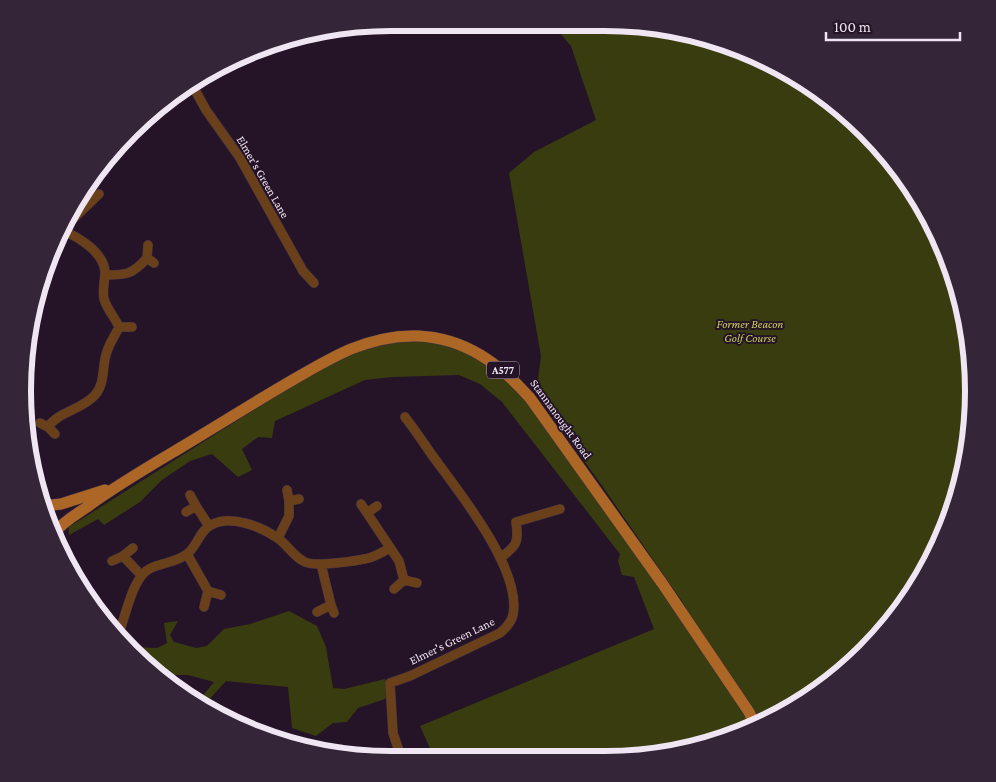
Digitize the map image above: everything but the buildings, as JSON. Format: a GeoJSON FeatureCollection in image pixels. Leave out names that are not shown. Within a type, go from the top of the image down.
{"type":"FeatureCollection","features":[{"type":"Feature","properties":{"kind":"main road","name":"Stannanought Road"},"geometry":{"type":"LineString","coordinates":[[59,528],[113,487],[325,361],[351,349],[381,340],[416,335],[457,343],[477,352],[496,364],[513,378],[530,398],[662,583],[753,719]]}},
{"type":"Feature","properties":{"kind":"main road","name":"Stannanought Road"},"geometry":{"type":"LineString","coordinates":[[50,505],[61,504],[113,487]]}},
{"type":"Feature","properties":{"kind":"street","name":"Elmer's Green Lane"},"geometry":{"type":"LineString","coordinates":[[195,89],[202,103],[240,158],[302,272],[314,283]]}},
{"type":"Feature","properties":{"kind":"street"},"geometry":{"type":"LineString","coordinates":[[77,215],[99,194]]}},
{"type":"Feature","properties":{"kind":"street"},"geometry":{"type":"LineString","coordinates":[[68,233],[95,252],[103,263],[105,275],[104,299],[119,327]]}},
{"type":"Feature","properties":{"kind":"street"},"geometry":{"type":"LineString","coordinates":[[105,275],[128,275],[150,261],[148,245]]}},
{"type":"Feature","properties":{"kind":"street"},"geometry":{"type":"LineString","coordinates":[[119,327],[132,327]]}},
{"type":"Feature","properties":{"kind":"street"},"geometry":{"type":"LineString","coordinates":[[48,428],[60,415],[84,405],[97,393],[102,380],[106,351],[119,327]]}},
{"type":"Feature","properties":{"kind":"street","name":"Elmer's Green Lane"},"geometry":{"type":"LineString","coordinates":[[398,751],[393,733],[390,683],[410,676],[500,633],[508,626],[513,613],[512,594],[500,558],[482,527],[405,418]]}},
{"type":"Feature","properties":{"kind":"street"},"geometry":{"type":"LineString","coordinates":[[278,538],[288,516],[289,500],[287,490]]}},
{"type":"Feature","properties":{"kind":"street"},"geometry":{"type":"LineString","coordinates":[[190,495],[209,526]]}},
{"type":"Feature","properties":{"kind":"street"},"geometry":{"type":"LineString","coordinates":[[289,500],[299,499]]}},
{"type":"Feature","properties":{"kind":"street"},"geometry":{"type":"LineString","coordinates":[[361,504],[399,561],[404,580]]}},
{"type":"Feature","properties":{"kind":"street"},"geometry":{"type":"LineString","coordinates":[[186,512],[196,506]]}},
{"type":"Feature","properties":{"kind":"street"},"geometry":{"type":"LineString","coordinates":[[367,513],[377,506]]}},
{"type":"Feature","properties":{"kind":"street"},"geometry":{"type":"LineString","coordinates":[[500,558],[516,545],[518,537],[516,522],[560,509]]}},
{"type":"Feature","properties":{"kind":"street"},"geometry":{"type":"LineString","coordinates":[[121,628],[141,575],[149,569],[187,554],[209,526],[218,522],[237,521],[258,528],[278,538],[300,559],[313,564],[369,558],[390,548]]}},
{"type":"Feature","properties":{"kind":"street"},"geometry":{"type":"LineString","coordinates":[[112,561],[123,556],[133,548]]}},
{"type":"Feature","properties":{"kind":"street"},"geometry":{"type":"LineString","coordinates":[[187,554],[208,591],[221,595]]}},
{"type":"Feature","properties":{"kind":"street"},"geometry":{"type":"LineString","coordinates":[[123,556],[141,575]]}},
{"type":"Feature","properties":{"kind":"street"},"geometry":{"type":"LineString","coordinates":[[316,612],[333,609],[321,564]]}},
{"type":"Feature","properties":{"kind":"street"},"geometry":{"type":"LineString","coordinates":[[404,580],[417,583]]}},
{"type":"Feature","properties":{"kind":"street"},"geometry":{"type":"LineString","coordinates":[[394,589],[404,580]]}},
{"type":"Feature","properties":{"kind":"street"},"geometry":{"type":"LineString","coordinates":[[204,607],[208,591]]}},
{"type":"Feature","properties":{"kind":"green space","name":"Former Beacon Golf Course"},"geometry":{"type":"Polygon","coordinates":[[[558,31],[652,34],[721,50],[764,68],[805,92],[842,121],[875,154],[917,211],[946,275],[958,321],[964,367],[964,415],[958,461],[946,507],[937,529],[917,571],[904,591],[875,628],[842,661],[785,703],[721,732],[652,748],[605,751],[431,751],[420,726],[654,629],[634,577],[622,575],[618,561],[620,554],[502,402],[480,384],[459,375],[392,377],[365,380],[275,421],[272,438],[258,437],[242,449],[252,470],[238,477],[212,454],[190,461],[162,480],[140,502],[104,525],[98,519],[69,535],[69,527],[263,404],[335,361],[370,346],[398,341],[425,340],[474,352],[517,387],[745,706],[681,600],[536,394],[541,356],[509,173],[534,152],[596,120],[571,46],[558,31]]]}},
{"type":"Feature","properties":{"kind":"green space"},"geometry":{"type":"Polygon","coordinates":[[[289,611],[317,626],[326,647],[333,688],[344,689],[385,679],[389,689],[385,699],[358,708],[347,722],[333,723],[316,736],[292,728],[288,687],[226,681],[208,701],[202,697],[214,682],[188,675],[171,675],[140,647],[157,648],[167,643],[164,623],[178,621],[170,635],[174,642],[196,648],[207,646],[224,629],[250,624],[289,611]]]}}]}
